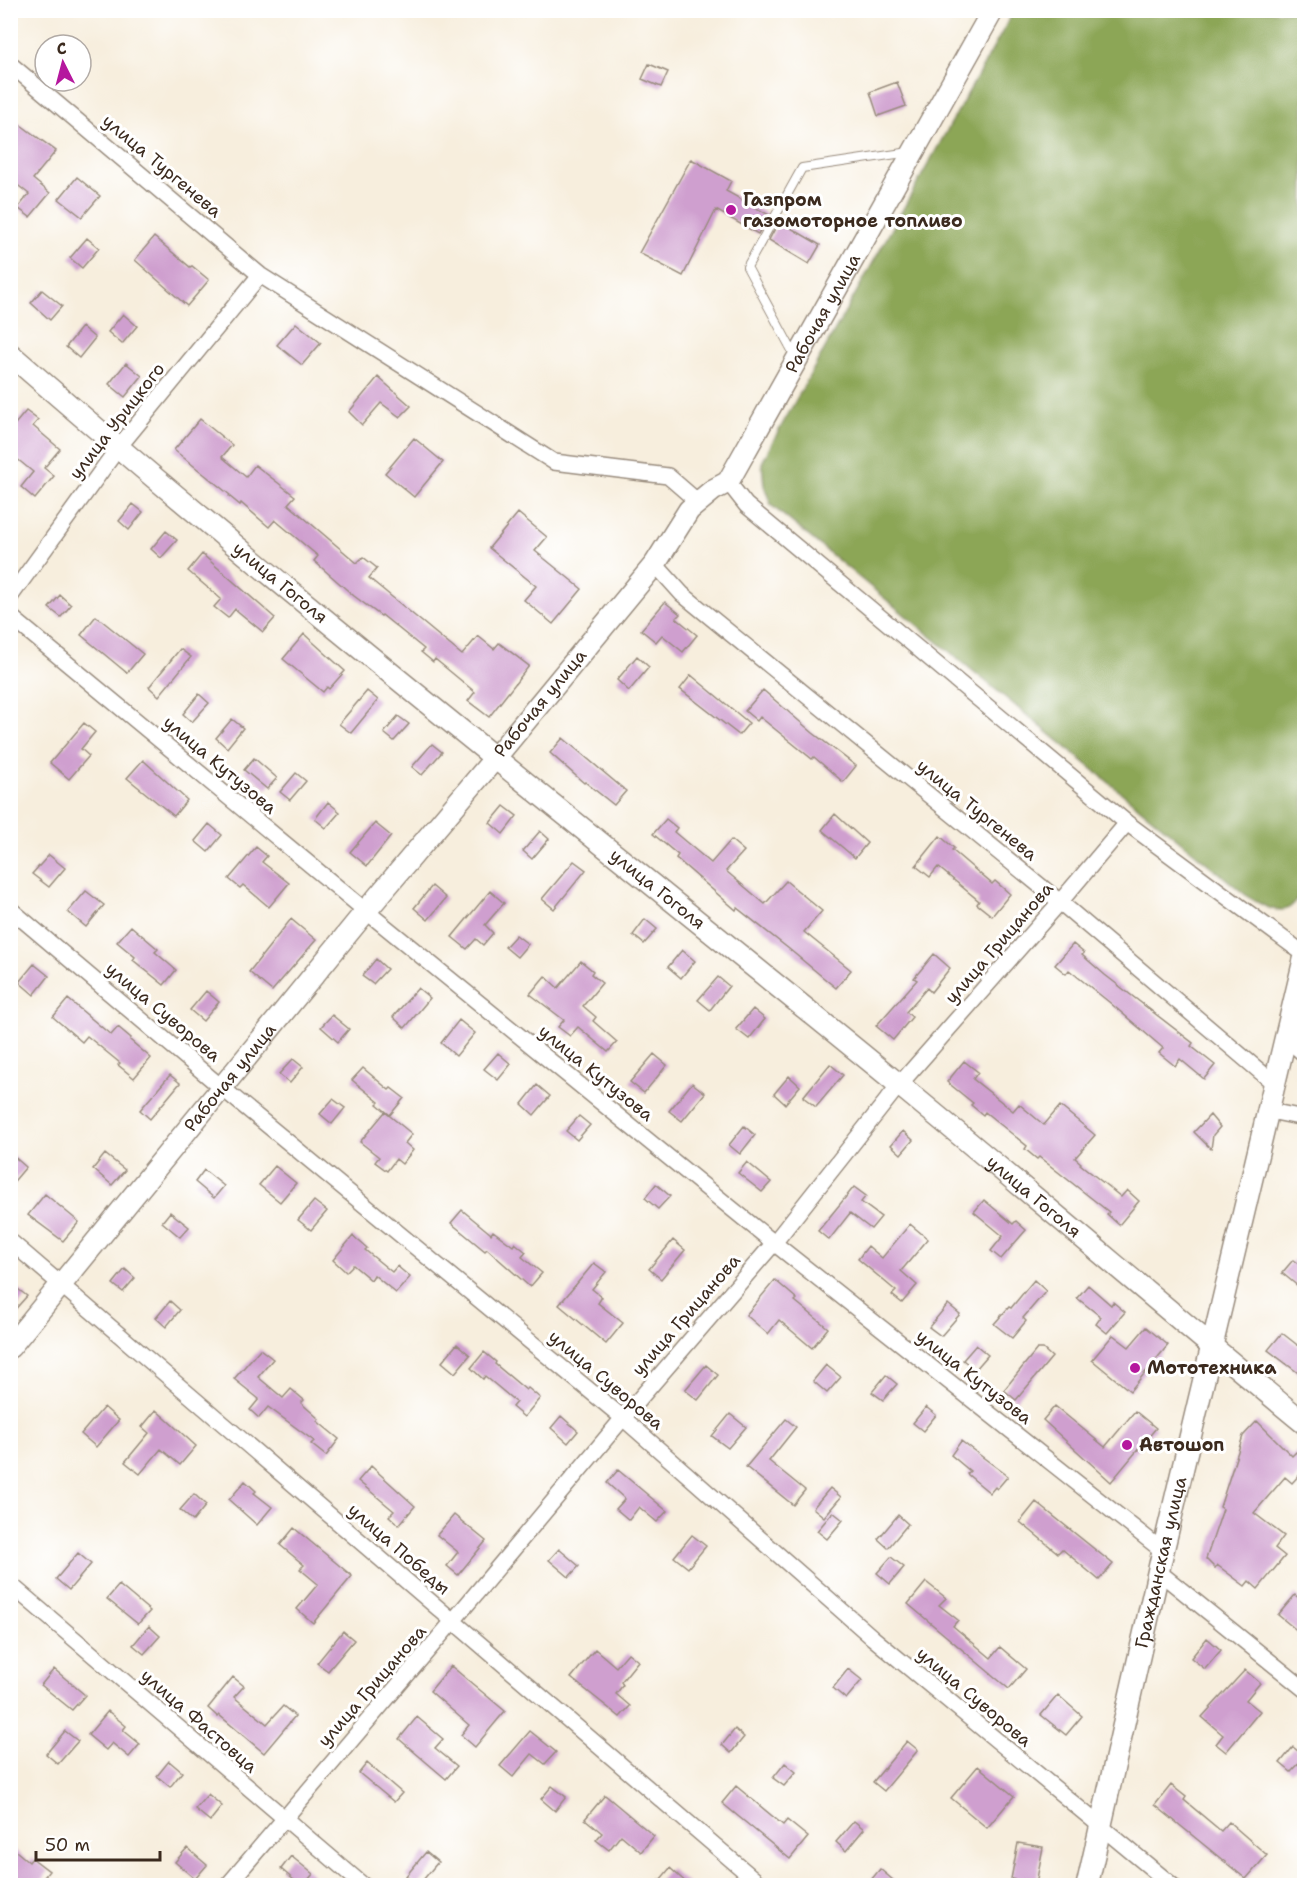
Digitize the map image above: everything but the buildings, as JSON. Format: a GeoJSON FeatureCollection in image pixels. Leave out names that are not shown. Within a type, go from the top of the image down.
{"type":"FeatureCollection","features":[{"type":"Feature","properties":{"kind":"main road","name":"Рабочая улица"},"geometry":{"type":"LineString","coordinates":[[10,1347],[366,911],[655,564],[689,510],[713,490],[728,482],[993,10]]}},
{"type":"Feature","properties":{"kind":"main road","name":"улица Гоголя"},"geometry":{"type":"LineString","coordinates":[[10,354],[118,448],[495,758],[899,1085],[1305,1423]]}},
{"type":"Feature","properties":{"kind":"main road","name":"Гражданская улица"},"geometry":{"type":"LineString","coordinates":[[1087,1886],[1211,1347],[1305,960]]}},
{"type":"Feature","properties":{"kind":"street","name":"улица Тургенева"},"geometry":{"type":"LineString","coordinates":[[10,64],[260,275],[554,462],[668,476],[698,502]]}},
{"type":"Feature","properties":{"kind":"street","name":"улица Урицкого"},"geometry":{"type":"LineString","coordinates":[[10,597],[118,448],[260,275]]}},
{"type":"Feature","properties":{"kind":"street"},"geometry":{"type":"LineString","coordinates":[[728,482],[746,504],[1127,823],[1305,954]]}},
{"type":"Feature","properties":{"kind":"street","name":"улица Тургенева"},"geometry":{"type":"LineString","coordinates":[[655,564],[682,594],[1060,902],[1276,1085]]}},
{"type":"Feature","properties":{"kind":"street","name":"улица Кутузова"},"geometry":{"type":"LineString","coordinates":[[10,616],[366,911],[1161,1562],[1305,1689]]}},
{"type":"Feature","properties":{"kind":"street","name":"улица Грицанова"},"geometry":{"type":"LineString","coordinates":[[227,1886],[774,1243],[899,1085],[1127,823]]}},
{"type":"Feature","properties":{"kind":"street","name":"улица Суворова"},"geometry":{"type":"LineString","coordinates":[[10,909],[221,1088],[623,1418],[873,1638],[1173,1886]]}},
{"type":"Feature","properties":{"kind":"street"},"geometry":{"type":"LineString","coordinates":[[1287,1040],[1305,1054]]}},
{"type":"Feature","properties":{"kind":"street"},"geometry":{"type":"LineString","coordinates":[[1269,1111],[1305,1118]]}},
{"type":"Feature","properties":{"kind":"street","name":"улица Победы"},"geometry":{"type":"LineString","coordinates":[[10,1241],[762,1886]]}},
{"type":"Feature","properties":{"kind":"street","name":"улица Фастовца"},"geometry":{"type":"LineString","coordinates":[[10,1584],[364,1886]]}},
{"type":"Feature","properties":{"kind":"lane"},"geometry":{"type":"LineString","coordinates":[[797,359],[747,267],[769,226],[802,168],[914,151]]}},
{"type":"Feature","properties":{"kind":"green space"},"geometry":{"type":"Polygon","coordinates":[[[1014,11],[1304,11],[1304,871],[1297,899],[1292,906],[1286,909],[1273,909],[1247,896],[771,505],[764,485],[762,463],[773,441],[1014,11]]]}},
{"type":"Feature","properties":{"kind":"place","name":"Газпром газомоторное топливо"},"geometry":{"type":"Point","coordinates":[731,210]}},
{"type":"Feature","properties":{"kind":"place","name":"Мототехника"},"geometry":{"type":"Point","coordinates":[1135,1368]}},
{"type":"Feature","properties":{"kind":"place","name":"Автошоп"},"geometry":{"type":"Point","coordinates":[1127,1445]}}]}
